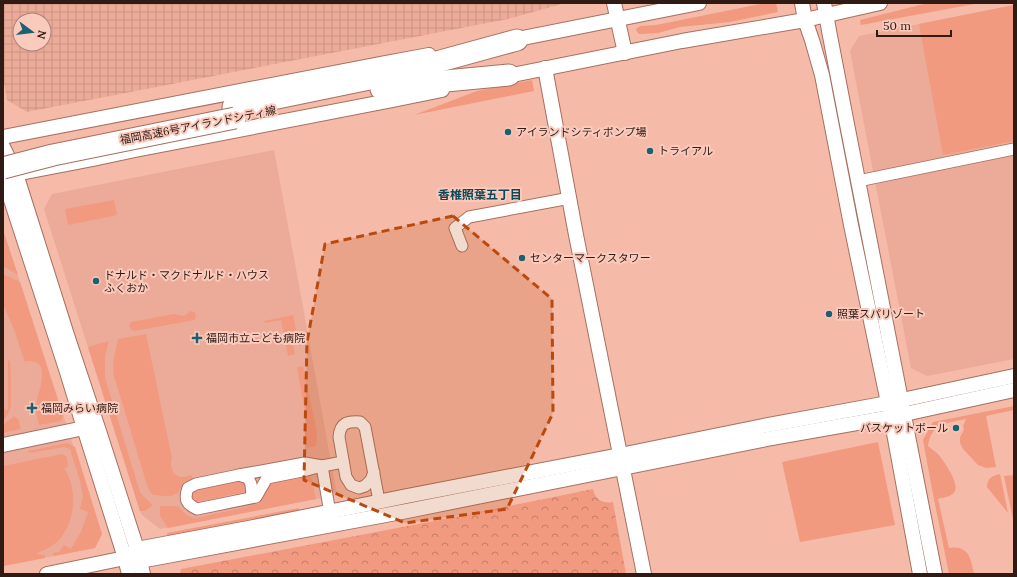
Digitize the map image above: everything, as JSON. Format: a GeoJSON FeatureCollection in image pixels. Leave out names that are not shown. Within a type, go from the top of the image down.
{"type":"FeatureCollection","features":[{"type":"Feature","properties":{"kind":"highway"},"geometry":{"type":"LineString","coordinates":[[391,81],[517,40]]}},
{"type":"Feature","properties":{"kind":"highway"},"geometry":{"type":"LineString","coordinates":[[391,81],[509,75]]}},
{"type":"Feature","properties":{"kind":"highway","name":"福岡高速6号アイランドシティ線"},"geometry":{"type":"LineString","coordinates":[[6,174],[53,155],[234,112],[391,81]]}},
{"type":"Feature","properties":{"kind":"highway","name":"福岡高速6号アイランドシティ線"},"geometry":{"type":"LineString","coordinates":[[3,155],[180,116],[234,112]]}},
{"type":"Feature","properties":{"kind":"street"},"geometry":{"type":"LineString","coordinates":[[614,3],[625,53]]}},
{"type":"Feature","properties":{"kind":"street"},"geometry":{"type":"LineString","coordinates":[[3,137],[385,63],[517,40],[699,3]]}},
{"type":"Feature","properties":{"kind":"street"},"geometry":{"type":"LineString","coordinates":[[802,3],[805,20],[822,76],[851,225],[935,574]]}},
{"type":"Feature","properties":{"kind":"street"},"geometry":{"type":"LineString","coordinates":[[6,174],[93,159],[393,100],[509,75],[682,41],[805,20],[826,9],[880,3]]}},
{"type":"Feature","properties":{"kind":"street"},"geometry":{"type":"LineString","coordinates":[[826,9],[858,181],[894,401]]}},
{"type":"Feature","properties":{"kind":"street"},"geometry":{"type":"LineString","coordinates":[[545,68],[644,574]]}},
{"type":"Feature","properties":{"kind":"street"},"geometry":{"type":"LineString","coordinates":[[3,147],[6,174],[129,574]]}},
{"type":"Feature","properties":{"kind":"street"},"geometry":{"type":"LineString","coordinates":[[858,181],[1014,149]]}},
{"type":"Feature","properties":{"kind":"street"},"geometry":{"type":"LineString","coordinates":[[6,174],[67,335],[96,420],[140,561]]}},
{"type":"Feature","properties":{"kind":"street"},"geometry":{"type":"LineString","coordinates":[[469,217],[570,198]]}},
{"type":"Feature","properties":{"kind":"street"},"geometry":{"type":"LineString","coordinates":[[47,574],[125,558],[140,561],[254,527],[331,518],[622,462],[763,426],[1014,376]]}},
{"type":"Feature","properties":{"kind":"street"},"geometry":{"type":"LineString","coordinates":[[331,518],[379,501],[767,439],[897,415],[1014,390]]}},
{"type":"Feature","properties":{"kind":"street"},"geometry":{"type":"LineString","coordinates":[[897,415],[920,574]]}},
{"type":"Feature","properties":{"kind":"street"},"geometry":{"type":"LineString","coordinates":[[374,472],[365,486],[359,488],[351,485],[346,477],[339,437],[343,425],[349,422],[360,422],[365,427],[374,472],[379,501]]}},
{"type":"Feature","properties":{"kind":"street"},"geometry":{"type":"LineString","coordinates":[[3,445],[84,428]]}},
{"type":"Feature","properties":{"kind":"street"},"geometry":{"type":"LineString","coordinates":[[322,466],[305,463],[196,484],[188,488],[186,496],[187,502],[190,506],[196,509],[256,497],[267,478],[344,462]]}},
{"type":"Feature","properties":{"kind":"street"},"geometry":{"type":"LineString","coordinates":[[322,466],[331,518]]}},
{"type":"Feature","properties":{"kind":"street"},"geometry":{"type":"LineString","coordinates":[[239,475],[248,478],[251,484],[252,497]]}},
{"type":"Feature","properties":{"kind":"highlighted area"},"geometry":{"type":"Polygon","coordinates":[[[453,216],[552,299],[553,413],[507,509],[405,523],[304,480],[307,342],[325,244],[453,216]]]}},
{"type":"Feature","properties":{"kind":"shaded area"},"geometry":{"type":"Polygon","coordinates":[[[3,3],[565,3],[508,19],[27,112],[7,100],[3,77],[3,3]]]}},
{"type":"Feature","properties":{"kind":"shaded area"},"geometry":{"type":"Polygon","coordinates":[[[1014,5],[1014,359],[927,376],[911,368],[850,51],[859,36],[1014,5]]]}},
{"type":"Feature","properties":{"kind":"shaded area","name":"福岡市立こども病院"},"geometry":{"type":"Polygon","coordinates":[[[274,150],[337,495],[160,529],[142,515],[140,511],[44,209],[52,194],[274,150]]]}},
{"type":"Feature","properties":{"kind":"shaded area","name":"福岡みらい病院"},"geometry":{"type":"Polygon","coordinates":[[[3,230],[102,534],[95,548],[3,566],[3,230]]]}},
{"type":"Feature","properties":{"kind":"green space"},"geometry":{"type":"Polygon","coordinates":[[[765,3],[776,3],[778,12],[730,22],[680,27],[658,33],[639,34],[636,29],[640,26],[656,25],[765,3]]]}},
{"type":"Feature","properties":{"kind":"green space"},"geometry":{"type":"Polygon","coordinates":[[[928,3],[980,3],[861,25],[860,20],[928,3]]]}},
{"type":"Feature","properties":{"kind":"green space"},"geometry":{"type":"Polygon","coordinates":[[[1014,5],[1014,141],[943,155],[919,24],[1014,5]]]}},
{"type":"Feature","properties":{"kind":"green space"},"geometry":{"type":"Polygon","coordinates":[[[532,80],[534,91],[414,115],[477,91],[532,80]]]}},
{"type":"Feature","properties":{"kind":"green space"},"geometry":{"type":"Polygon","coordinates":[[[114,200],[117,215],[68,225],[65,209],[114,200]]]}},
{"type":"Feature","properties":{"kind":"green space"},"geometry":{"type":"Polygon","coordinates":[[[3,230],[18,275],[3,266],[3,230]]]}},
{"type":"Feature","properties":{"kind":"green space"},"geometry":{"type":"Polygon","coordinates":[[[3,274],[20,282],[63,416],[61,421],[39,425],[36,410],[42,372],[40,366],[35,362],[26,361],[25,363],[15,332],[3,304],[3,274]]]}},
{"type":"Feature","properties":{"kind":"green space"},"geometry":{"type":"Polygon","coordinates":[[[190,311],[194,312],[196,315],[195,320],[134,331],[129,326],[131,322],[174,314],[182,316],[186,315],[190,311]]]}},
{"type":"Feature","properties":{"kind":"green space"},"geometry":{"type":"Polygon","coordinates":[[[293,315],[296,330],[290,332],[295,354],[288,356],[281,320],[265,323],[264,321],[293,315]]]}},
{"type":"Feature","properties":{"kind":"green space"},"geometry":{"type":"Polygon","coordinates":[[[146,334],[172,458],[171,465],[177,476],[184,477],[191,475],[193,478],[182,486],[178,493],[171,496],[154,495],[150,492],[113,371],[118,339],[146,334]]]}},
{"type":"Feature","properties":{"kind":"green space"},"geometry":{"type":"Polygon","coordinates":[[[109,341],[105,356],[105,378],[140,492],[153,505],[145,511],[140,511],[88,347],[109,341]]]}},
{"type":"Feature","properties":{"kind":"green space"},"geometry":{"type":"Polygon","coordinates":[[[8,360],[10,361],[11,407],[3,421],[3,409],[8,410],[8,360]]]}},
{"type":"Feature","properties":{"kind":"green space"},"geometry":{"type":"Polygon","coordinates":[[[303,366],[317,433],[316,446],[307,448],[304,431],[308,431],[297,367],[303,366]]]}},
{"type":"Feature","properties":{"kind":"green space"},"geometry":{"type":"Polygon","coordinates":[[[1014,406],[1014,410],[986,416],[996,467],[986,468],[978,465],[963,449],[960,443],[960,437],[964,430],[963,426],[966,419],[941,425],[936,428],[930,438],[928,446],[938,454],[950,471],[956,487],[952,494],[938,499],[949,548],[961,549],[968,554],[972,563],[974,574],[949,574],[923,440],[933,422],[1014,406]]]}},
{"type":"Feature","properties":{"kind":"green space"},"geometry":{"type":"Polygon","coordinates":[[[14,416],[18,419],[21,429],[3,433],[3,425],[14,416]]]}},
{"type":"Feature","properties":{"kind":"green space"},"geometry":{"type":"Polygon","coordinates":[[[878,442],[895,525],[800,542],[782,462],[878,442]]]}},
{"type":"Feature","properties":{"kind":"green space"},"geometry":{"type":"Polygon","coordinates":[[[67,443],[75,447],[102,534],[95,548],[54,556],[53,553],[59,552],[64,545],[71,549],[81,532],[88,512],[80,509],[83,496],[70,449],[64,447],[29,453],[28,451],[67,443]]]}},
{"type":"Feature","properties":{"kind":"green space"},"geometry":{"type":"Polygon","coordinates":[[[62,454],[67,457],[68,467],[64,468],[72,485],[73,495],[72,514],[65,532],[54,545],[36,554],[45,555],[45,558],[3,566],[3,466],[62,454]]]}},
{"type":"Feature","properties":{"kind":"green space"},"geometry":{"type":"Polygon","coordinates":[[[1000,474],[1008,513],[987,487],[990,478],[1000,474]]]}},
{"type":"Feature","properties":{"kind":"green space"},"geometry":{"type":"Polygon","coordinates":[[[1014,475],[1014,524],[1004,476],[1014,475]]]}},
{"type":"Feature","properties":{"kind":"green space"},"geometry":{"type":"Polygon","coordinates":[[[309,476],[312,479],[316,499],[168,528],[160,516],[160,506],[178,506],[186,514],[196,518],[242,508],[259,503],[269,484],[309,476]]]}},
{"type":"Feature","properties":{"kind":"green space"},"geometry":{"type":"Polygon","coordinates":[[[238,479],[246,480],[249,492],[236,497],[235,494],[197,502],[198,506],[194,504],[191,496],[194,490],[238,479]]]}},
{"type":"Feature","properties":{"kind":"green space"},"geometry":{"type":"Polygon","coordinates":[[[593,489],[595,496],[600,500],[613,502],[626,574],[180,574],[181,569],[593,489]]]}},
{"type":"Feature","properties":{"kind":"green space"},"geometry":{"type":"Polygon","coordinates":[[[299,508],[300,513],[168,538],[167,533],[299,508]]]}},
{"type":"Feature","properties":{"kind":"place","name":"アイランドシティポンプ場"},"geometry":{"type":"Point","coordinates":[508,132]}},
{"type":"Feature","properties":{"kind":"place","name":"トライアル"},"geometry":{"type":"Point","coordinates":[650,151]}},
{"type":"Feature","properties":{"kind":"place","name":"センターマークスタワー"},"geometry":{"type":"Point","coordinates":[522,258]}},
{"type":"Feature","properties":{"kind":"place","name":"ドナルド・マクドナルド・ハウス ふくおか"},"geometry":{"type":"Point","coordinates":[96,281]}},
{"type":"Feature","properties":{"kind":"place","name":"照葉スパリゾート"},"geometry":{"type":"Point","coordinates":[829,314]}},
{"type":"Feature","properties":{"kind":"place","name":"福岡市立こども病院"},"geometry":{"type":"Point","coordinates":[197,338]}},
{"type":"Feature","properties":{"kind":"place","name":"福岡みらい病院"},"geometry":{"type":"Point","coordinates":[32,408]}},
{"type":"Feature","properties":{"kind":"place","name":"バスケットボール"},"geometry":{"type":"Point","coordinates":[956,428]}},
{"type":"Feature","properties":{"kind":"district","name":"香椎照葉五丁目"},"geometry":{"type":"Point","coordinates":[480,195]}}]}
